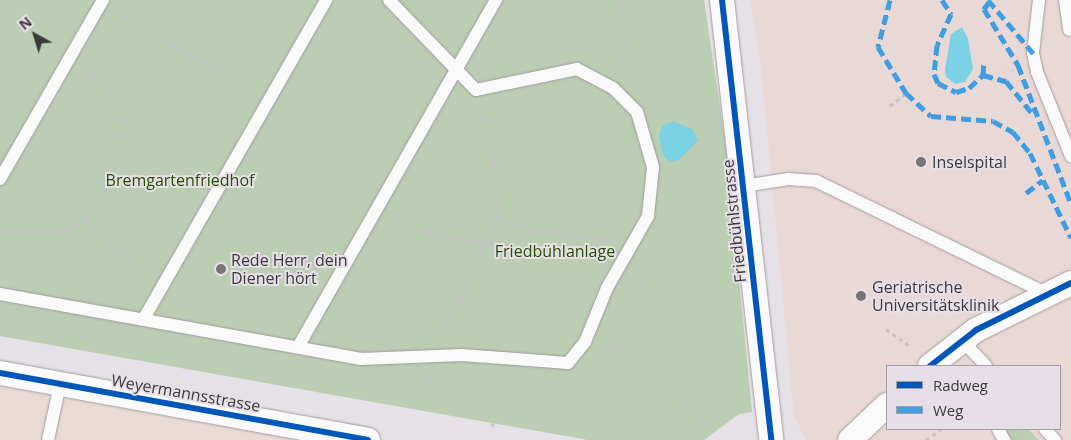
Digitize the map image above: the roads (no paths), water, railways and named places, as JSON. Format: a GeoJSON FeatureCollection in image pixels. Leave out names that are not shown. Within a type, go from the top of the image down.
{"type":"FeatureCollection","features":[{"type":"Feature","properties":{"kind":"street","name":"Friedbühlstrasse"},"geometry":{"type":"LineString","coordinates":[[722,0],[771,440]]}},
{"type":"Feature","properties":{"kind":"street"},"geometry":{"type":"LineString","coordinates":[[922,358],[962,340],[1071,283]]}},
{"type":"Feature","properties":{"kind":"street","name":"Weyermannsstrasse"},"geometry":{"type":"LineString","coordinates":[[0,373],[368,440]]}},
{"type":"Feature","properties":{"kind":"street"},"geometry":{"type":"LineString","coordinates":[[850,440],[886,406]]}},
{"type":"Feature","properties":{"kind":"lane"},"geometry":{"type":"LineString","coordinates":[[143,320],[326,0]]}},
{"type":"Feature","properties":{"kind":"lane"},"geometry":{"type":"LineString","coordinates":[[0,294],[361,359],[417,359],[462,355],[568,363],[585,342],[625,256],[648,216],[653,167],[637,112],[613,88],[577,69],[550,71],[489,89],[473,87],[455,72],[389,0]]}},
{"type":"Feature","properties":{"kind":"lane"},"geometry":{"type":"LineString","coordinates":[[298,347],[496,0]]}},
{"type":"Feature","properties":{"kind":"lane"},"geometry":{"type":"LineString","coordinates":[[1038,0],[1033,53],[1041,88],[1071,156]]}},
{"type":"Feature","properties":{"kind":"lane"},"geometry":{"type":"LineString","coordinates":[[1065,0],[1069,30]]}},
{"type":"Feature","properties":{"kind":"lane"},"geometry":{"type":"LineString","coordinates":[[0,179],[102,1]]}},
{"type":"Feature","properties":{"kind":"lane"},"geometry":{"type":"LineString","coordinates":[[744,186],[788,179],[816,182],[1048,294]]}},
{"type":"Feature","properties":{"kind":"lane"},"geometry":{"type":"LineString","coordinates":[[962,340],[985,365]]}},
{"type":"Feature","properties":{"kind":"lane"},"geometry":{"type":"LineString","coordinates":[[48,440],[60,384]]}},
{"type":"Feature","properties":{"kind":"lane"},"geometry":{"type":"LineString","coordinates":[[1046,430],[1055,440]]}},
{"type":"Feature","properties":{"kind":"water"},"geometry":{"type":"Polygon","coordinates":[[[962,27],[968,39],[973,69],[965,82],[955,84],[946,77],[945,69],[951,34],[962,27]]]}},
{"type":"Feature","properties":{"kind":"water"},"geometry":{"type":"Polygon","coordinates":[[[673,121],[692,129],[698,140],[679,160],[670,162],[663,156],[659,136],[662,126],[673,121]]]}},
{"type":"Feature","properties":{"kind":"place","name":"Inselspital"},"geometry":{"type":"Point","coordinates":[921,162]}},
{"type":"Feature","properties":{"kind":"place","name":"Rede Herr, dein Diener hört"},"geometry":{"type":"Point","coordinates":[221,269]}},
{"type":"Feature","properties":{"kind":"place","name":"Geriatrische Universitätsklinik"},"geometry":{"type":"Point","coordinates":[861,296]}},
{"type":"Feature","properties":{"kind":"park label","name":"Bremgartenfriedhof"},"geometry":{"type":"Point","coordinates":[180,180]}},
{"type":"Feature","properties":{"kind":"park label","name":"Friedbühlanlage"},"geometry":{"type":"Point","coordinates":[555,251]}}]}
